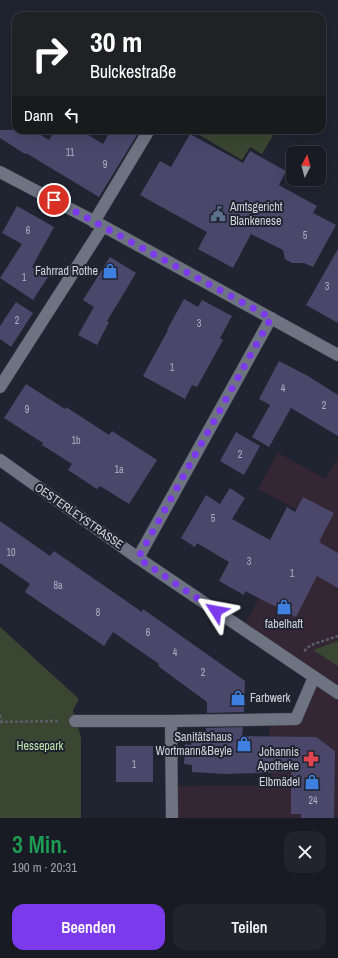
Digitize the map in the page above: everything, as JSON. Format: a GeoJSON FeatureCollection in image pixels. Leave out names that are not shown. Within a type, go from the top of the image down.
{"type":"FeatureCollection","features":[{"type":"Feature","properties":{"kind":"street"},"geometry":{"type":"LineString","coordinates":[[0,387],[98,224],[147,134]]}},
{"type":"Feature","properties":{"kind":"street"},"geometry":{"type":"LineString","coordinates":[[0,172],[338,355]]}},
{"type":"Feature","properties":{"kind":"street"},"geometry":{"type":"LineString","coordinates":[[138,558],[271,318]]}},
{"type":"Feature","properties":{"kind":"street","name":"OESTERLEYSTRASSE"},"geometry":{"type":"LineString","coordinates":[[0,460],[138,558],[338,693]]}},
{"type":"Feature","properties":{"kind":"street"},"geometry":{"type":"LineString","coordinates":[[75,721],[296,719],[314,677]]}},
{"type":"Feature","properties":{"kind":"street"},"geometry":{"type":"LineString","coordinates":[[171,721],[172,818]]}},
{"type":"Feature","properties":{"kind":"path"},"geometry":{"type":"LineString","coordinates":[[292,662],[311,645],[338,636]]}},
{"type":"Feature","properties":{"kind":"path"},"geometry":{"type":"LineString","coordinates":[[0,715],[1,722],[75,721]]}},
{"type":"Feature","properties":{"kind":"shaded area"},"geometry":{"type":"Polygon","coordinates":[[[278,453],[326,479],[338,457],[338,818],[172,818],[172,786],[271,785],[269,720],[296,719],[314,677],[242,629],[305,514],[258,489],[278,453]]]}},
{"type":"Feature","properties":{"kind":"green space"},"geometry":{"type":"Polygon","coordinates":[[[198,134],[274,134],[262,154],[250,147],[242,160],[198,134]]]}},
{"type":"Feature","properties":{"kind":"green space","name":"Hessepark"},"geometry":{"type":"Polygon","coordinates":[[[0,627],[79,699],[73,710],[81,737],[81,818],[0,818],[0,627]]]}},
{"type":"Feature","properties":{"kind":"green space"},"geometry":{"type":"Polygon","coordinates":[[[338,641],[338,666],[313,650],[338,641]]]}},
{"type":"Feature","properties":{"kind":"building"},"geometry":{"type":"Polygon","coordinates":[[[0,130],[12,130],[12,134],[39,134],[49,140],[53,134],[87,134],[103,144],[109,134],[138,134],[99,197],[0,138],[0,130]]]}},
{"type":"Feature","properties":{"kind":"building","name":"Amtsgericht Blankenese"},"geometry":{"type":"Polygon","coordinates":[[[190,134],[243,163],[250,151],[286,171],[279,185],[317,206],[313,213],[336,225],[313,267],[304,263],[292,263],[285,259],[283,250],[251,234],[233,268],[198,249],[207,232],[140,195],[160,161],[171,167],[190,134]]]}},
{"type":"Feature","properties":{"kind":"building"},"geometry":{"type":"Polygon","coordinates":[[[17,206],[54,227],[32,267],[48,277],[33,300],[0,278],[22,244],[2,233],[17,206]]]}},
{"type":"Feature","properties":{"kind":"building"},"geometry":{"type":"Polygon","coordinates":[[[338,249],[338,323],[306,305],[338,249]]]}},
{"type":"Feature","properties":{"kind":"building"},"geometry":{"type":"Polygon","coordinates":[[[110,257],[136,273],[107,321],[109,322],[97,345],[78,335],[94,307],[83,300],[110,257]]]}},
{"type":"Feature","properties":{"kind":"building"},"geometry":{"type":"Polygon","coordinates":[[[184,299],[198,307],[202,300],[232,316],[220,338],[223,340],[197,387],[192,385],[185,399],[143,376],[184,299]]]}},
{"type":"Feature","properties":{"kind":"building"},"geometry":{"type":"Polygon","coordinates":[[[16,302],[33,313],[11,347],[0,339],[0,326],[16,302]]]}},
{"type":"Feature","properties":{"kind":"building"},"geometry":{"type":"Polygon","coordinates":[[[279,361],[308,376],[338,395],[338,436],[291,408],[269,447],[252,437],[270,405],[259,399],[279,361]]]}},
{"type":"Feature","properties":{"kind":"building"},"geometry":{"type":"Polygon","coordinates":[[[26,384],[65,409],[66,407],[109,435],[112,431],[157,460],[129,504],[100,486],[97,489],[68,470],[72,464],[4,418],[26,384]]]}},
{"type":"Feature","properties":{"kind":"building"},"geometry":{"type":"Polygon","coordinates":[[[236,432],[260,446],[244,475],[220,461],[236,432]]]}},
{"type":"Feature","properties":{"kind":"building"},"geometry":{"type":"Polygon","coordinates":[[[230,488],[245,498],[232,519],[270,540],[287,507],[295,512],[303,497],[334,513],[319,542],[338,553],[338,588],[317,576],[296,617],[245,591],[244,595],[219,581],[229,562],[197,543],[195,547],[181,538],[206,495],[220,504],[230,488]]]}},
{"type":"Feature","properties":{"kind":"building"},"geometry":{"type":"Polygon","coordinates":[[[0,521],[50,556],[54,551],[142,612],[143,609],[245,681],[244,712],[207,713],[207,702],[158,666],[159,664],[113,632],[104,646],[25,592],[30,584],[0,563],[0,521]]]}},
{"type":"Feature","properties":{"kind":"building"},"geometry":{"type":"Polygon","coordinates":[[[243,727],[242,736],[316,737],[335,751],[334,818],[301,818],[301,814],[291,814],[291,772],[225,774],[192,772],[192,765],[184,764],[185,744],[191,745],[192,737],[206,737],[206,728],[243,727]]]}},
{"type":"Feature","properties":{"kind":"building"},"geometry":{"type":"Polygon","coordinates":[[[116,746],[153,746],[153,782],[116,782],[116,746]]]}},
{"type":"Feature","properties":{"kind":"place","name":"Amtsgericht Blankenese"},"geometry":{"type":"Point","coordinates":[218,214]}},
{"type":"Feature","properties":{"kind":"place","name":"Fahrrad Rothe"},"geometry":{"type":"Point","coordinates":[110,271]}},
{"type":"Feature","properties":{"kind":"place","name":"fabelhaft"},"geometry":{"type":"Point","coordinates":[284,607]}},
{"type":"Feature","properties":{"kind":"place","name":"Farbwerk"},"geometry":{"type":"Point","coordinates":[238,698]}},
{"type":"Feature","properties":{"kind":"place","name":"Sanitätshaus Wortmann&Beyle"},"geometry":{"type":"Point","coordinates":[244,744]}},
{"type":"Feature","properties":{"kind":"place","name":"Johannis Apotheke"},"geometry":{"type":"Point","coordinates":[311,759]}},
{"type":"Feature","properties":{"kind":"place","name":"Elbmädel"},"geometry":{"type":"Point","coordinates":[312,782]}},
{"type":"Feature","properties":{"kind":"route"},"geometry":{"type":"LineString","coordinates":[[54,200],[271,318],[138,558],[216,611]]}}]}
